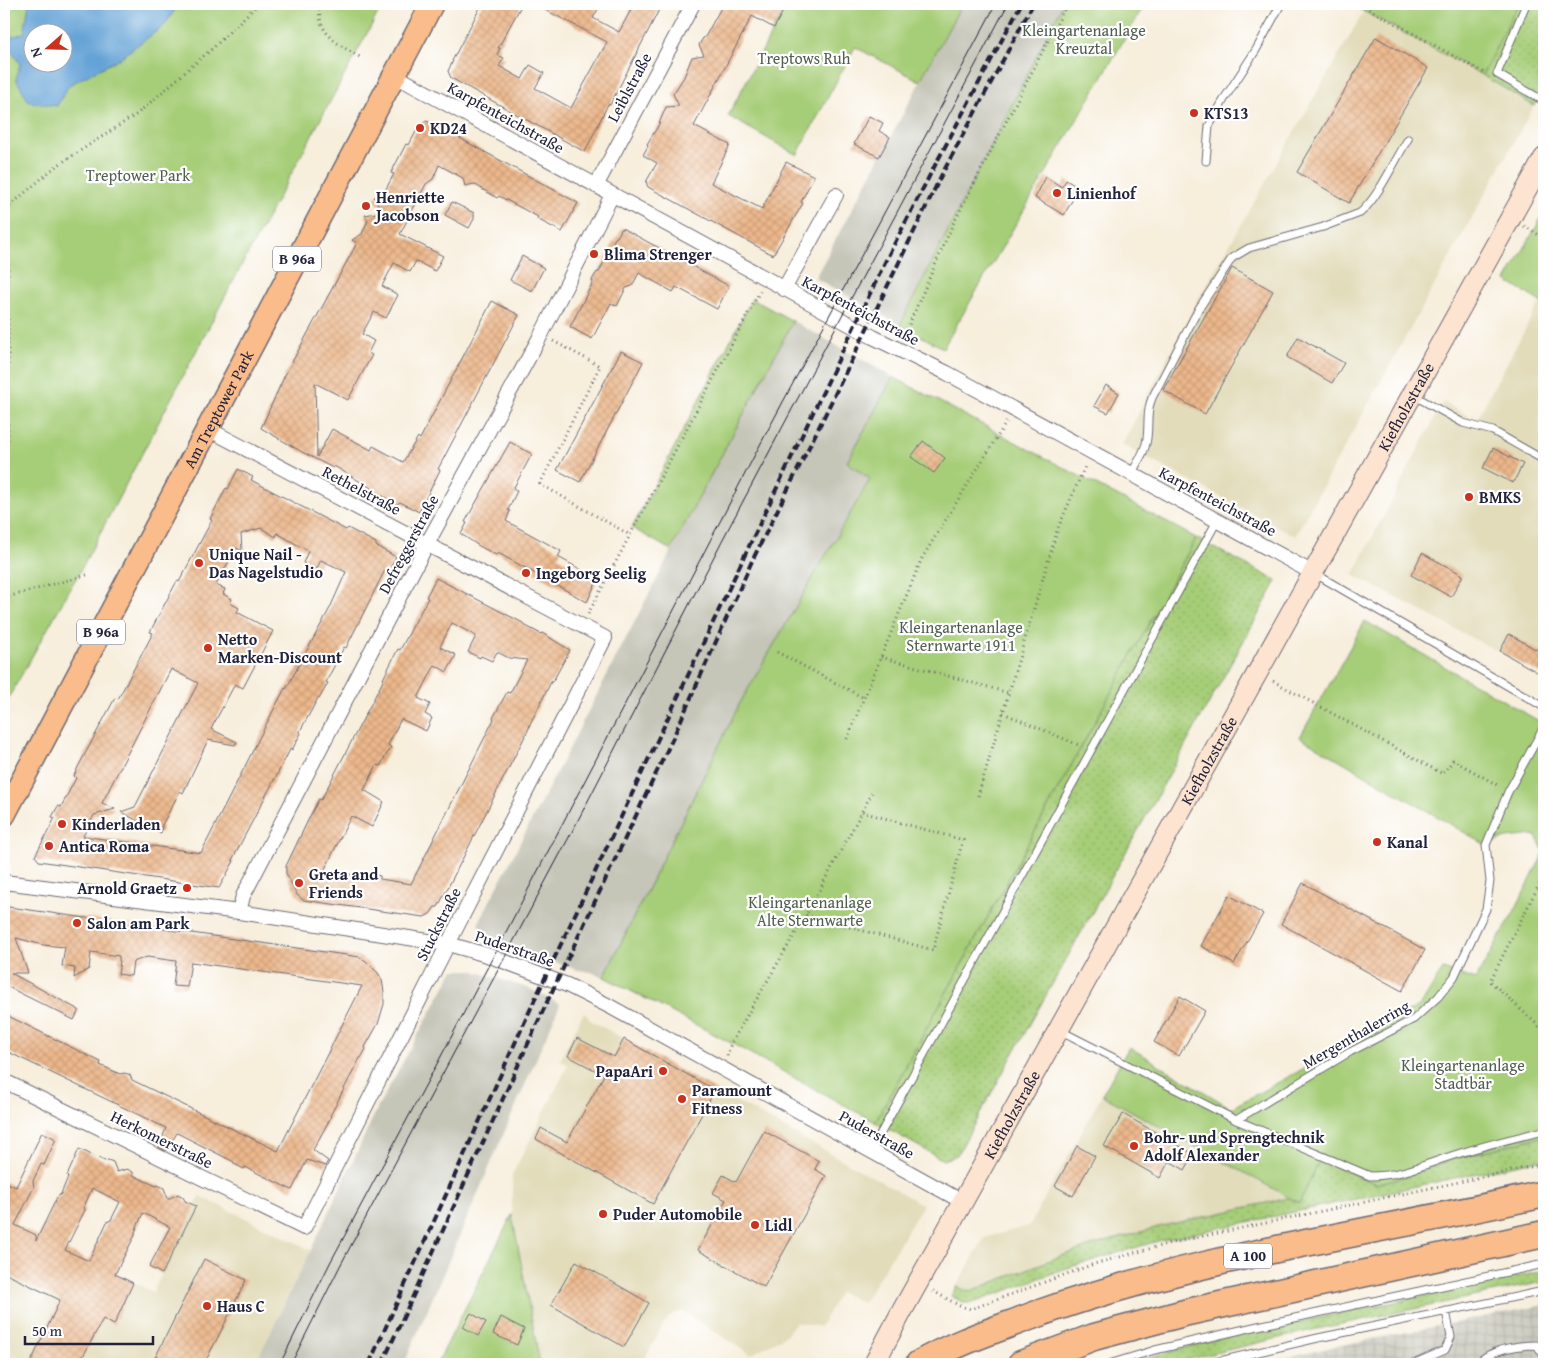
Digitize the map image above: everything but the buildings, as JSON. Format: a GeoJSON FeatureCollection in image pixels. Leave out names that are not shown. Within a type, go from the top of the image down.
{"type":"FeatureCollection","features":[{"type":"Feature","properties":{"kind":"highway","name":"A 100"},"geometry":{"type":"LineString","coordinates":[[919,1364],[994,1330],[1084,1297],[1336,1236],[1544,1194]]}},
{"type":"Feature","properties":{"kind":"highway","name":"A 100"},"geometry":{"type":"LineString","coordinates":[[1021,1364],[1094,1337],[1188,1312],[1544,1234]]}},
{"type":"Feature","properties":{"kind":"main road","name":"Am Treptower Park"},"geometry":{"type":"LineString","coordinates":[[4,815],[432,4]]}},
{"type":"Feature","properties":{"kind":"street","name":"Leiblstraße"},"geometry":{"type":"LineString","coordinates":[[596,186],[693,4]]}},
{"type":"Feature","properties":{"kind":"street","name":"Karpfenteichstraße"},"geometry":{"type":"LineString","coordinates":[[394,76],[784,289],[873,337],[947,373],[1313,573]]}},
{"type":"Feature","properties":{"kind":"street","name":"Kiefholzstraße"},"geometry":{"type":"LineString","coordinates":[[874,1364],[1544,158]]}},
{"type":"Feature","properties":{"kind":"street","name":"Defreggerstraße"},"geometry":{"type":"LineString","coordinates":[[240,912],[243,896],[427,544],[541,335],[612,195]]}},
{"type":"Feature","properties":{"kind":"street"},"geometry":{"type":"LineString","coordinates":[[784,289],[836,195]]}},
{"type":"Feature","properties":{"kind":"street","name":"Rethelstraße"},"geometry":{"type":"LineString","coordinates":[[208,429],[605,638]]}},
{"type":"Feature","properties":{"kind":"street","name":"Stuckstraße"},"geometry":{"type":"LineString","coordinates":[[304,1228],[605,638]]}},
{"type":"Feature","properties":{"kind":"street","name":"Puderstraße"},"geometry":{"type":"LineString","coordinates":[[4,882],[240,912],[448,944],[487,955],[567,985],[608,1006],[963,1202]]}},
{"type":"Feature","properties":{"kind":"street","name":"Herkomerstraße"},"geometry":{"type":"LineString","coordinates":[[4,1081],[304,1228]]}},
{"type":"Feature","properties":{"kind":"lane"},"geometry":{"type":"LineString","coordinates":[[1206,161],[1209,126],[1256,50],[1281,4]]}},
{"type":"Feature","properties":{"kind":"lane"},"geometry":{"type":"LineString","coordinates":[[1526,4],[1497,74],[1544,101]]}},
{"type":"Feature","properties":{"kind":"lane"},"geometry":{"type":"LineString","coordinates":[[1131,474],[1142,455],[1147,440],[1149,406],[1152,398],[1198,310],[1229,261],[1249,248],[1323,227],[1360,213],[1375,194],[1408,139]]}},
{"type":"Feature","properties":{"kind":"lane"},"geometry":{"type":"LineString","coordinates":[[1413,394],[1463,423],[1493,431],[1544,460]]}},
{"type":"Feature","properties":{"kind":"lane"},"geometry":{"type":"LineString","coordinates":[[871,1152],[1217,521]]}},
{"type":"Feature","properties":{"kind":"lane"},"geometry":{"type":"LineString","coordinates":[[1313,573],[1544,708]]}},
{"type":"Feature","properties":{"kind":"lane","name":"Mergenthalerring"},"geometry":{"type":"LineString","coordinates":[[1236,1120],[1350,1052],[1414,1019],[1438,997],[1454,977],[1486,909],[1490,881],[1486,845],[1508,792],[1544,727]]}},
{"type":"Feature","properties":{"kind":"lane"},"geometry":{"type":"LineString","coordinates":[[1058,1030],[1236,1120],[1370,1176],[1385,1176],[1399,1173],[1452,1156],[1544,1131]]}},
{"type":"Feature","properties":{"kind":"lane"},"geometry":{"type":"LineString","coordinates":[[1109,1364],[1155,1350],[1258,1326],[1544,1264]]}},
{"type":"Feature","properties":{"kind":"lane"},"geometry":{"type":"LineString","coordinates":[[1207,1364],[1282,1346],[1544,1291]]}},
{"type":"Feature","properties":{"kind":"lane"},"geometry":{"type":"LineString","coordinates":[[1414,1364],[1446,1350],[1451,1337],[1446,1311]]}},
{"type":"Feature","properties":{"kind":"lane"},"geometry":{"type":"LineString","coordinates":[[1477,1364],[1495,1352],[1524,1345],[1537,1345],[1544,1356]]}},
{"type":"Feature","properties":{"kind":"path"},"geometry":{"type":"LineString","coordinates":[[6,209],[56,167],[137,114],[214,47],[258,4]]}},
{"type":"Feature","properties":{"kind":"path"},"geometry":{"type":"LineString","coordinates":[[320,4],[319,15],[327,35],[360,57]]}},
{"type":"Feature","properties":{"kind":"path"},"geometry":{"type":"LineString","coordinates":[[907,328],[953,224],[1067,4]]}},
{"type":"Feature","properties":{"kind":"path"},"geometry":{"type":"LineString","coordinates":[[1360,4],[1487,75],[1497,74]]}},
{"type":"Feature","properties":{"kind":"path"},"geometry":{"type":"LineString","coordinates":[[4,194],[6,209],[8,439],[4,460]]}},
{"type":"Feature","properties":{"kind":"path"},"geometry":{"type":"LineString","coordinates":[[1534,232],[1544,238]]}},
{"type":"Feature","properties":{"kind":"path"},"geometry":{"type":"LineString","coordinates":[[582,626],[766,279]]}},
{"type":"Feature","properties":{"kind":"path"},"geometry":{"type":"LineString","coordinates":[[541,335],[600,366],[540,484],[630,535]]}},
{"type":"Feature","properties":{"kind":"path"},"geometry":{"type":"LineString","coordinates":[[847,739],[922,558],[1014,410]]}},
{"type":"Feature","properties":{"kind":"path"},"geometry":{"type":"LineString","coordinates":[[978,796],[1058,528],[1091,452]]}},
{"type":"Feature","properties":{"kind":"path"},"geometry":{"type":"LineString","coordinates":[[4,598],[90,574]]}},
{"type":"Feature","properties":{"kind":"path"},"geometry":{"type":"LineString","coordinates":[[777,652],[864,698]]}},
{"type":"Feature","properties":{"kind":"path"},"geometry":{"type":"LineString","coordinates":[[881,657],[1009,692]]}},
{"type":"Feature","properties":{"kind":"path"},"geometry":{"type":"LineString","coordinates":[[1258,673],[1443,774],[1453,760],[1508,792]]}},
{"type":"Feature","properties":{"kind":"path"},"geometry":{"type":"LineString","coordinates":[[1003,713],[1091,751]]}},
{"type":"Feature","properties":{"kind":"path"},"geometry":{"type":"LineString","coordinates":[[722,1069],[731,1043],[806,915],[872,792]]}},
{"type":"Feature","properties":{"kind":"path"},"geometry":{"type":"LineString","coordinates":[[806,915],[933,950],[963,840],[862,812]]}},
{"type":"Feature","properties":{"kind":"path"},"geometry":{"type":"LineString","coordinates":[[1544,875],[1490,981],[1544,1031]]}},
{"type":"Feature","properties":{"kind":"path"},"geometry":{"type":"LineString","coordinates":[[918,1282],[960,1306],[971,1309],[1094,1264],[1170,1243],[1544,1164]]}},
{"type":"Feature","properties":{"kind":"shaded area"},"geometry":{"type":"Polygon","coordinates":[[[962,4],[1063,4],[900,325],[815,278],[962,4]]]}},
{"type":"Feature","properties":{"kind":"shaded area"},"geometry":{"type":"Polygon","coordinates":[[[1364,11],[1482,75],[1534,106],[1295,536],[1122,445],[1194,307],[1364,11]]]}},
{"type":"Feature","properties":{"kind":"shaded area","name":"BMKS"},"geometry":{"type":"Polygon","coordinates":[[[1540,302],[1544,304],[1544,676],[1353,575],[1443,402],[1476,420],[1540,302]]]}},
{"type":"Feature","properties":{"kind":"shaded area"},"geometry":{"type":"Polygon","coordinates":[[[793,321],[893,377],[847,462],[870,478],[740,703],[604,977],[491,940],[478,924],[721,455],[793,321]]]}},
{"type":"Feature","properties":{"kind":"shaded area"},"geometry":{"type":"Polygon","coordinates":[[[454,970],[471,970],[528,988],[560,1004],[404,1364],[255,1364],[379,1105],[454,970]]]}},
{"type":"Feature","properties":{"kind":"shaded area"},"geometry":{"type":"Polygon","coordinates":[[[584,1012],[590,1020],[923,1205],[863,1303],[840,1292],[820,1327],[796,1322],[786,1335],[751,1355],[684,1312],[674,1313],[669,1317],[642,1364],[540,1364],[512,1215],[512,1175],[568,1065],[560,1060],[584,1012]]]}},
{"type":"Feature","properties":{"kind":"shaded area","name":"Bohr- und Sprengtechnik Adolf Alexander"},"geometry":{"type":"Polygon","coordinates":[[[1102,1095],[1288,1198],[1162,1226],[1091,1246],[968,1292],[957,1286],[984,1238],[1029,1226],[1102,1095]]]}},
{"type":"Feature","properties":{"kind":"shaded area"},"geometry":{"type":"Polygon","coordinates":[[[200,1196],[311,1250],[255,1364],[4,1364],[4,1220],[153,1292],[200,1196]]]}},
{"type":"Feature","properties":{"kind":"shaded area"},"geometry":{"type":"Polygon","coordinates":[[[1544,1305],[1544,1364],[1261,1364],[1332,1347],[1544,1305]]]}},
{"type":"Feature","properties":{"kind":"green space","name":"Treptower Park"},"geometry":{"type":"Polygon","coordinates":[[[4,4],[383,4],[238,272],[79,573],[4,706],[4,4]]]}},
{"type":"Feature","properties":{"kind":"green space","name":"Treptows Ruh"},"geometry":{"type":"Polygon","coordinates":[[[787,4],[862,4],[868,7],[870,4],[898,4],[902,6],[903,4],[962,4],[920,81],[855,47],[797,155],[728,116],[787,4]]]}},
{"type":"Feature","properties":{"kind":"green space","name":"Kleingartenanlage Kreuztal"},"geometry":{"type":"Polygon","coordinates":[[[1063,4],[1145,4],[943,348],[900,325],[1063,4]]]}},
{"type":"Feature","properties":{"kind":"green space"},"geometry":{"type":"Polygon","coordinates":[[[1350,4],[1518,4],[1482,75],[1350,4]]]}},
{"type":"Feature","properties":{"kind":"green space"},"geometry":{"type":"Polygon","coordinates":[[[1518,4],[1544,4],[1544,87],[1534,106],[1482,75],[1518,4]]]}},
{"type":"Feature","properties":{"kind":"green space"},"geometry":{"type":"Polygon","coordinates":[[[1544,213],[1544,304],[1506,281],[1544,213]]]}},
{"type":"Feature","properties":{"kind":"green space"},"geometry":{"type":"Polygon","coordinates":[[[752,299],[793,321],[671,550],[632,528],[752,299]]]}},
{"type":"Feature","properties":{"kind":"green space"},"geometry":{"type":"Polygon","coordinates":[[[893,377],[1196,538],[875,1122],[731,1043],[604,977],[740,703],[870,479],[847,462],[893,377]]]}},
{"type":"Feature","properties":{"kind":"green space"},"geometry":{"type":"Polygon","coordinates":[[[1196,538],[1277,581],[957,1155],[943,1160],[875,1122],[1196,538]]]}},
{"type":"Feature","properties":{"kind":"green space"},"geometry":{"type":"Polygon","coordinates":[[[1365,621],[1544,724],[1544,851],[1535,835],[1507,838],[1486,845],[1300,737],[1365,621]]]}},
{"type":"Feature","properties":{"kind":"green space","name":"Kleingartenanlage Stadtbär"},"geometry":{"type":"Polygon","coordinates":[[[1544,853],[1544,1136],[1454,1159],[1406,1176],[1376,1184],[1320,1159],[1299,1203],[1102,1095],[1129,1047],[1231,1108],[1421,1005],[1443,969],[1475,980],[1514,912],[1544,853]]]}},
{"type":"Feature","properties":{"kind":"green space"},"geometry":{"type":"Polygon","coordinates":[[[1544,1136],[1544,1159],[1158,1241],[1064,1269],[973,1303],[964,1303],[951,1296],[957,1286],[968,1292],[1058,1257],[1162,1226],[1288,1198],[1299,1203],[1320,1159],[1376,1184],[1406,1176],[1454,1159],[1544,1136]]]}},
{"type":"Feature","properties":{"kind":"green space"},"geometry":{"type":"Polygon","coordinates":[[[512,1215],[540,1364],[437,1364],[512,1215]]]}},
{"type":"Feature","properties":{"kind":"green space"},"geometry":{"type":"Polygon","coordinates":[[[1544,1271],[1544,1282],[1308,1331],[1169,1364],[1124,1364],[1221,1338],[1544,1271]]]}},
{"type":"Feature","properties":{"kind":"water"},"geometry":{"type":"Polygon","coordinates":[[[29,4],[179,4],[164,26],[117,60],[69,85],[57,106],[29,102],[16,79],[20,64],[9,47],[11,37],[22,34],[22,72],[72,72],[72,22],[26,22],[29,4]]]}},
{"type":"Feature","properties":{"kind":"tram line"},"geometry":{"type":"LineString","coordinates":[[280,1364],[330,1263],[446,1047],[761,443],[996,4]]}},
{"type":"Feature","properties":{"kind":"tram line"},"geometry":{"type":"LineString","coordinates":[[291,1364],[340,1266],[575,826],[725,535],[1008,4]]}},
{"type":"Feature","properties":{"kind":"railway"},"geometry":{"type":"LineString","coordinates":[[369,1364],[536,997],[887,258],[1021,4]]}},
{"type":"Feature","properties":{"kind":"railway"},"geometry":{"type":"LineString","coordinates":[[382,1364],[547,1002],[672,740],[752,561],[941,176],[1033,4]]}},
{"type":"Feature","properties":{"kind":"place","name":"KTS13"},"geometry":{"type":"Point","coordinates":[1194,113]}},
{"type":"Feature","properties":{"kind":"place","name":"KD24"},"geometry":{"type":"Point","coordinates":[420,128]}},
{"type":"Feature","properties":{"kind":"place","name":"Linienhof"},"geometry":{"type":"Point","coordinates":[1057,193]}},
{"type":"Feature","properties":{"kind":"place","name":"Henriette Jacobson"},"geometry":{"type":"Point","coordinates":[366,206]}},
{"type":"Feature","properties":{"kind":"place","name":"Blima Strenger"},"geometry":{"type":"Point","coordinates":[594,254]}},
{"type":"Feature","properties":{"kind":"place","name":"BMKS"},"geometry":{"type":"Point","coordinates":[1469,497]}},
{"type":"Feature","properties":{"kind":"place","name":"Unique Nail - Das Nagelstudio"},"geometry":{"type":"Point","coordinates":[199,563]}},
{"type":"Feature","properties":{"kind":"place","name":"Ingeborg Seelig"},"geometry":{"type":"Point","coordinates":[526,573]}},
{"type":"Feature","properties":{"kind":"place","name":"Netto Marken-Discount"},"geometry":{"type":"Point","coordinates":[208,648]}},
{"type":"Feature","properties":{"kind":"place","name":"Kinderladen"},"geometry":{"type":"Point","coordinates":[62,824]}},
{"type":"Feature","properties":{"kind":"place","name":"Kanal"},"geometry":{"type":"Point","coordinates":[1377,842]}},
{"type":"Feature","properties":{"kind":"place","name":"Antica Roma"},"geometry":{"type":"Point","coordinates":[49,846]}},
{"type":"Feature","properties":{"kind":"place","name":"Greta and Friends"},"geometry":{"type":"Point","coordinates":[299,883]}},
{"type":"Feature","properties":{"kind":"place","name":"Arnold Graetz"},"geometry":{"type":"Point","coordinates":[187,888]}},
{"type":"Feature","properties":{"kind":"place","name":"Salon am Park"},"geometry":{"type":"Point","coordinates":[77,923]}},
{"type":"Feature","properties":{"kind":"place","name":"PapaAri"},"geometry":{"type":"Point","coordinates":[663,1071]}},
{"type":"Feature","properties":{"kind":"place","name":"Paramount Fitness"},"geometry":{"type":"Point","coordinates":[682,1099]}},
{"type":"Feature","properties":{"kind":"place","name":"Bohr- und Sprengtechnik Adolf Alexander"},"geometry":{"type":"Point","coordinates":[1134,1146]}},
{"type":"Feature","properties":{"kind":"place","name":"Puder Automobile"},"geometry":{"type":"Point","coordinates":[603,1214]}},
{"type":"Feature","properties":{"kind":"place","name":"Lidl"},"geometry":{"type":"Point","coordinates":[755,1225]}},
{"type":"Feature","properties":{"kind":"place","name":"Haus C"},"geometry":{"type":"Point","coordinates":[207,1306]}},
{"type":"Feature","properties":{"kind":"park label","name":"Kleingartenanlage Sternwarte 1911"},"geometry":{"type":"Point","coordinates":[961,636]}},
{"type":"Feature","properties":{"kind":"park label","name":"Kleingartenanlage Alte Sternwarte"},"geometry":{"type":"Point","coordinates":[810,911]}}]}
